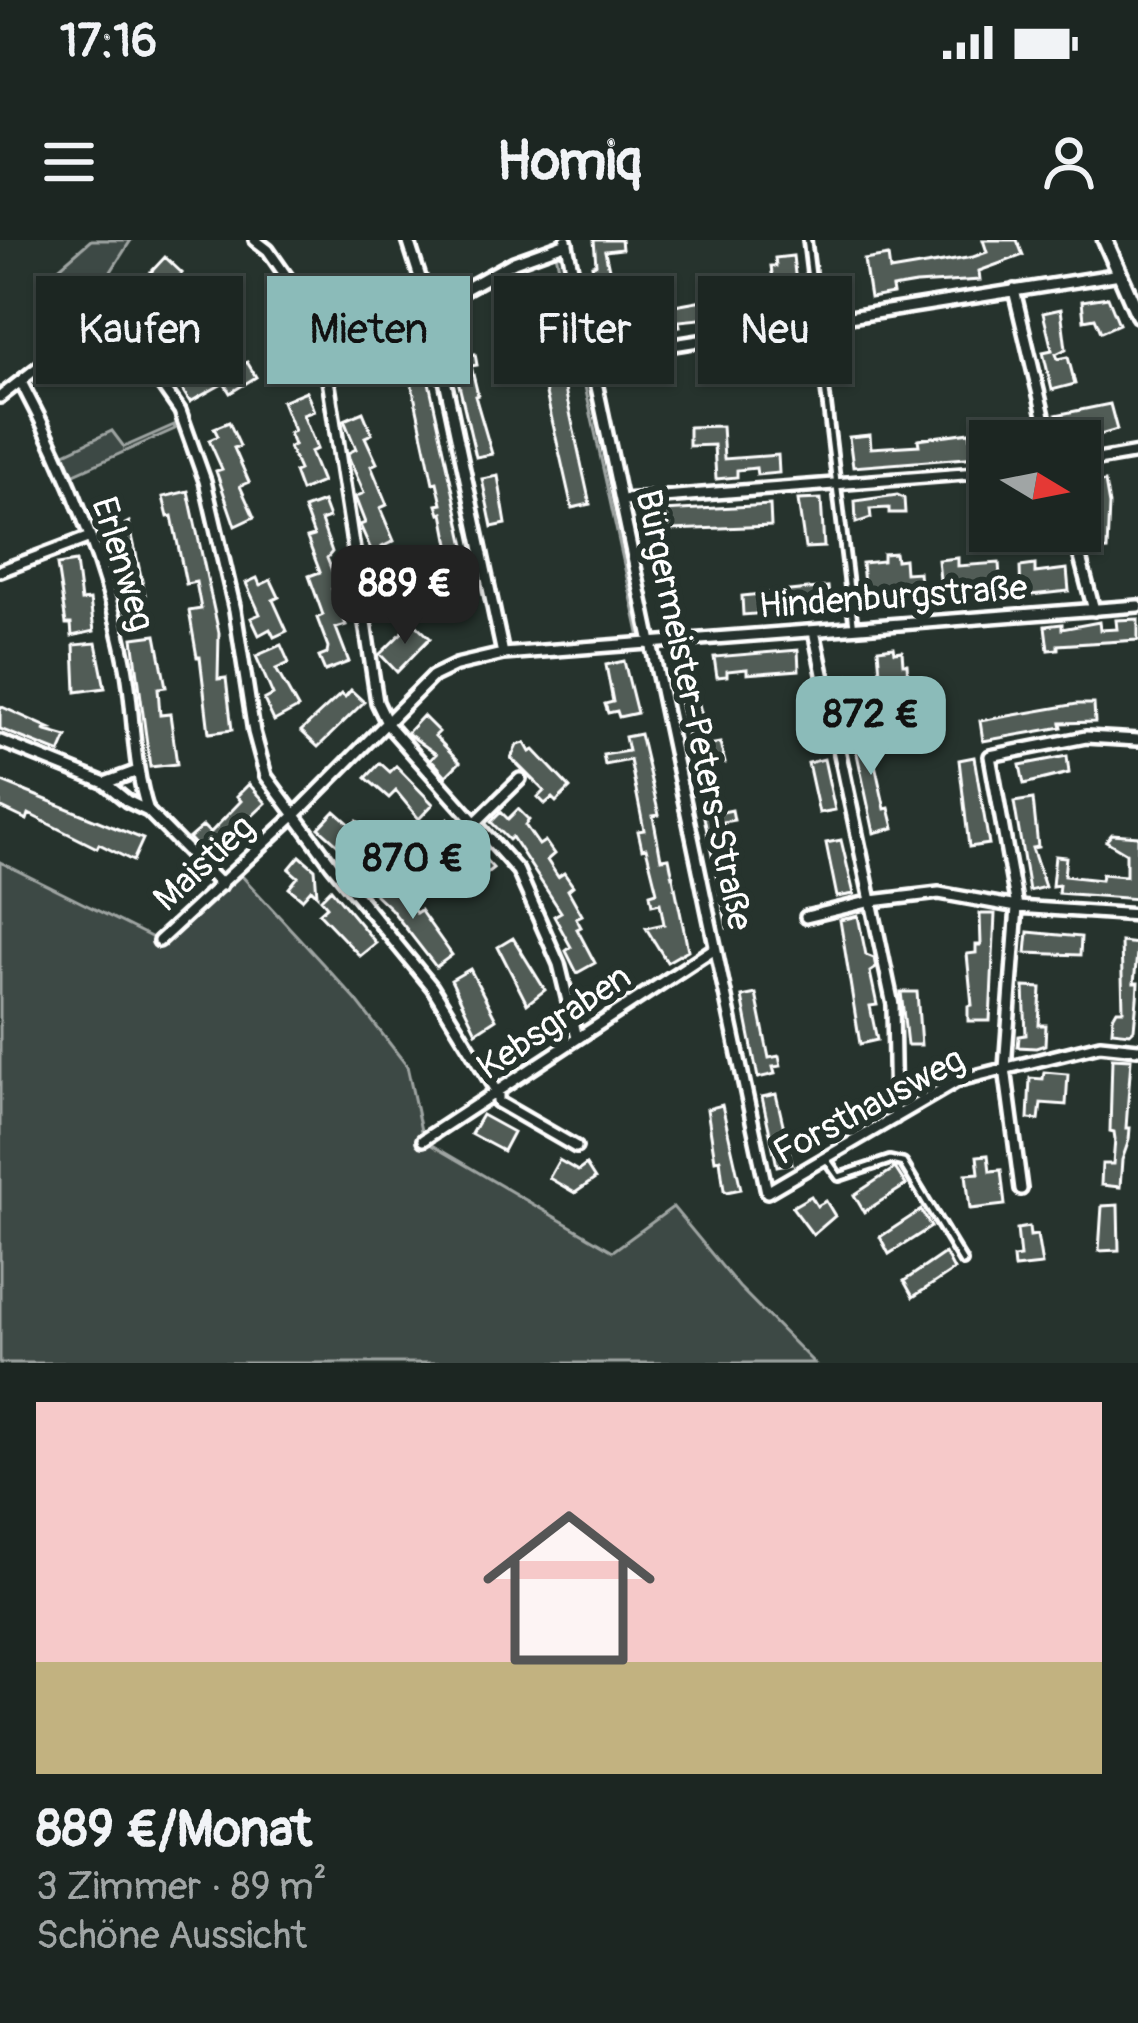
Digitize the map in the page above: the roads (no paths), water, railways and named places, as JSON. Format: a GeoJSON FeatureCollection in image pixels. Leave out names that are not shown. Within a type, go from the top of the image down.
{"type":"FeatureCollection","features":[{"type":"Feature","properties":{"kind":"street"},"geometry":{"type":"LineString","coordinates":[[255,240],[267,245],[287,276]]}},
{"type":"Feature","properties":{"kind":"street"},"geometry":{"type":"LineString","coordinates":[[408,240],[419,276]]}},
{"type":"Feature","properties":{"kind":"street"},"geometry":{"type":"LineString","coordinates":[[1105,240],[1136,305]]}},
{"type":"Feature","properties":{"kind":"street"},"geometry":{"type":"LineString","coordinates":[[470,287],[514,262],[566,242]]}},
{"type":"Feature","properties":{"kind":"street","name":"Bürgermeister-Peters-Straße"},"geometry":{"type":"LineString","coordinates":[[566,242],[574,276]]}},
{"type":"Feature","properties":{"kind":"street"},"geometry":{"type":"LineString","coordinates":[[852,316],[1120,274]]}},
{"type":"Feature","properties":{"kind":"street"},"geometry":{"type":"LineString","coordinates":[[1014,290],[1045,420]]}},
{"type":"Feature","properties":{"kind":"street"},"geometry":{"type":"LineString","coordinates":[[0,397],[92,326],[118,330],[180,411],[219,530],[266,776],[432,987],[498,1094],[498,1102],[576,1147]]}},
{"type":"Feature","properties":{"kind":"street","name":"Erlenweg"},"geometry":{"type":"LineString","coordinates":[[21,382],[53,444],[90,537],[126,667],[135,772],[148,811]]}},
{"type":"Feature","properties":{"kind":"street"},"geometry":{"type":"LineString","coordinates":[[329,384],[377,703],[388,725],[518,871],[559,964],[577,1038]]}},
{"type":"Feature","properties":{"kind":"street"},"geometry":{"type":"LineString","coordinates":[[446,384],[503,654]]}},
{"type":"Feature","properties":{"kind":"street","name":"Bürgermeister-Peters-Straße"},"geometry":{"type":"LineString","coordinates":[[598,384],[767,1192]]}},
{"type":"Feature","properties":{"kind":"street"},"geometry":{"type":"LineString","coordinates":[[1101,459],[1138,453]]}},
{"type":"Feature","properties":{"kind":"street"},"geometry":{"type":"LineString","coordinates":[[624,500],[969,474]]}},
{"type":"Feature","properties":{"kind":"street"},"geometry":{"type":"LineString","coordinates":[[0,571],[90,537]]}},
{"type":"Feature","properties":{"kind":"street"},"geometry":{"type":"LineString","coordinates":[[1079,552],[1094,610]]}},
{"type":"Feature","properties":{"kind":"street","name":"Hindenburgstraße"},"geometry":{"type":"LineString","coordinates":[[652,642],[1138,606]]}},
{"type":"Feature","properties":{"kind":"street"},"geometry":{"type":"LineString","coordinates":[[814,631],[892,1005],[895,1118]]}},
{"type":"Feature","properties":{"kind":"street","name":"Maistieg"},"geometry":{"type":"LineString","coordinates":[[159,941],[294,816],[433,676],[456,664],[503,654],[652,642]]}},
{"type":"Feature","properties":{"kind":"street"},"geometry":{"type":"LineString","coordinates":[[1021,1189],[1005,1068],[1017,907],[990,756],[1086,737],[1138,740]]}},
{"type":"Feature","properties":{"kind":"street"},"geometry":{"type":"LineString","coordinates":[[0,741],[105,784],[148,811],[221,885]]}},
{"type":"Feature","properties":{"kind":"street"},"geometry":{"type":"LineString","coordinates":[[105,784],[135,772]]}},
{"type":"Feature","properties":{"kind":"street"},"geometry":{"type":"LineString","coordinates":[[476,822],[520,779]]}},
{"type":"Feature","properties":{"kind":"street"},"geometry":{"type":"LineString","coordinates":[[806,916],[939,893],[1017,907],[1138,915]]}},
{"type":"Feature","properties":{"kind":"street","name":"Kebsgraben"},"geometry":{"type":"LineString","coordinates":[[423,1140],[716,948]]}},
{"type":"Feature","properties":{"kind":"street","name":"Forsthausweg"},"geometry":{"type":"LineString","coordinates":[[767,1192],[959,1080],[1100,1045],[1138,1048]]}},
{"type":"Feature","properties":{"kind":"lane"},"geometry":{"type":"LineString","coordinates":[[807,240],[811,276]]}},
{"type":"Feature","properties":{"kind":"lane"},"geometry":{"type":"LineString","coordinates":[[825,384],[854,628]]}},
{"type":"Feature","properties":{"kind":"lane"},"geometry":{"type":"LineString","coordinates":[[826,1158],[838,1177],[890,1160],[903,1163],[963,1262]]}}]}
